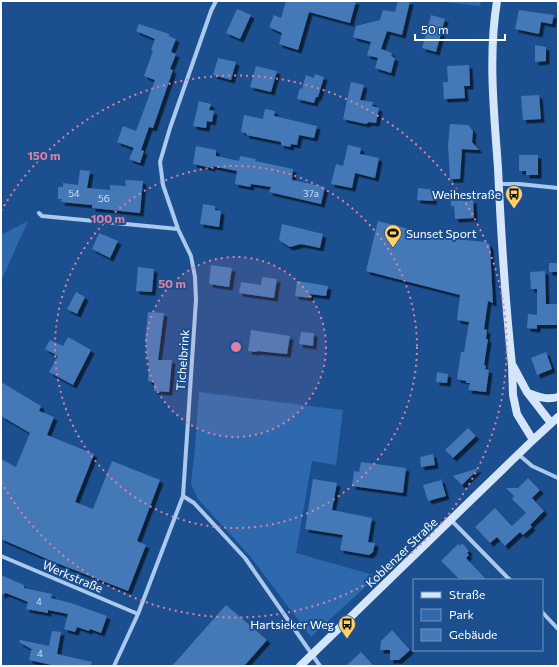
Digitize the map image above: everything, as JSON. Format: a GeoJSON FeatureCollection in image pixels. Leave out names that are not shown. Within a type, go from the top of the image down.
{"type":"FeatureCollection","features":[{"type":"Feature","properties":{"kind":"main road"},"geometry":{"type":"LineString","coordinates":[[497,1],[494,22],[492,78],[513,394],[517,414],[533,440]]}},
{"type":"Feature","properties":{"kind":"main road"},"geometry":{"type":"LineString","coordinates":[[512,365],[527,392],[551,423]]}},
{"type":"Feature","properties":{"kind":"main road"},"geometry":{"type":"LineString","coordinates":[[527,392],[538,397],[552,399],[558,398]]}},
{"type":"Feature","properties":{"kind":"main road","name":"Koblenzer Straße"},"geometry":{"type":"LineString","coordinates":[[300,666],[558,417]]}},
{"type":"Feature","properties":{"kind":"street","name":"Tichelbrink"},"geometry":{"type":"LineString","coordinates":[[114,666],[138,614],[183,496],[196,300],[195,277],[191,256],[178,229],[163,186],[160,162],[170,128],[211,11],[216,1]]}},
{"type":"Feature","properties":{"kind":"street"},"geometry":{"type":"LineString","coordinates":[[498,184],[519,184],[558,188]]}},
{"type":"Feature","properties":{"kind":"street"},"geometry":{"type":"LineString","coordinates":[[39,213],[42,216],[178,229]]}},
{"type":"Feature","properties":{"kind":"street"},"geometry":{"type":"LineString","coordinates":[[518,454],[532,466],[558,478]]}},
{"type":"Feature","properties":{"kind":"street"},"geometry":{"type":"LineString","coordinates":[[183,496],[194,503],[245,558],[320,666]]}},
{"type":"Feature","properties":{"kind":"street"},"geometry":{"type":"LineString","coordinates":[[451,520],[509,579]]}},
{"type":"Feature","properties":{"kind":"street","name":"Werkstraße"},"geometry":{"type":"LineString","coordinates":[[1,556],[138,614]]}},
{"type":"Feature","properties":{"kind":"street"},"geometry":{"type":"LineString","coordinates":[[543,613],[558,628]]}},
{"type":"Feature","properties":{"kind":"green space"},"geometry":{"type":"Polygon","coordinates":[[[437,1],[481,1],[480,6],[437,1]]]}},
{"type":"Feature","properties":{"kind":"green space"},"geometry":{"type":"Polygon","coordinates":[[[28,221],[2,279],[1,282],[1,235],[28,221]]]}},
{"type":"Feature","properties":{"kind":"green space"},"geometry":{"type":"Polygon","coordinates":[[[199,392],[343,410],[336,465],[312,461],[296,553],[377,576],[311,637],[250,556],[198,499],[191,484],[199,392]]]}},
{"type":"Feature","properties":{"kind":"building"},"geometry":{"type":"Polygon","coordinates":[[[286,1],[356,1],[350,23],[309,12],[298,50],[279,44],[282,33],[269,27],[274,15],[281,18],[286,1]]]}},
{"type":"Feature","properties":{"kind":"building"},"geometry":{"type":"Polygon","coordinates":[[[398,1],[410,1],[402,35],[387,31],[381,49],[392,53],[391,56],[395,58],[391,73],[375,68],[378,58],[367,55],[371,42],[353,37],[356,26],[380,20],[383,10],[395,12],[398,1]]]}},
{"type":"Feature","properties":{"kind":"building"},"geometry":{"type":"Polygon","coordinates":[[[237,9],[251,15],[240,39],[226,33],[237,9]]]}},
{"type":"Feature","properties":{"kind":"building"},"geometry":{"type":"Polygon","coordinates":[[[519,10],[554,15],[552,24],[541,22],[539,34],[515,29],[519,10]]]}},
{"type":"Feature","properties":{"kind":"building"},"geometry":{"type":"Polygon","coordinates":[[[431,15],[445,19],[436,52],[422,48],[431,15]]]}},
{"type":"Feature","properties":{"kind":"building"},"geometry":{"type":"Polygon","coordinates":[[[139,24],[169,34],[169,36],[176,39],[171,52],[176,54],[170,69],[173,70],[153,128],[149,127],[141,150],[144,151],[140,163],[129,159],[134,148],[117,142],[123,126],[136,131],[155,80],[144,76],[153,51],[151,50],[155,39],[136,31],[139,24]]]}},
{"type":"Feature","properties":{"kind":"building"},"geometry":{"type":"Polygon","coordinates":[[[535,45],[546,47],[546,61],[535,62],[535,45]]]}},
{"type":"Feature","properties":{"kind":"building"},"geometry":{"type":"Polygon","coordinates":[[[218,58],[236,62],[231,80],[213,75],[218,58]]]}},
{"type":"Feature","properties":{"kind":"building"},"geometry":{"type":"Polygon","coordinates":[[[469,65],[470,86],[464,86],[465,98],[444,99],[443,82],[448,82],[447,66],[469,65]]]}},
{"type":"Feature","properties":{"kind":"building"},"geometry":{"type":"Polygon","coordinates":[[[256,66],[277,71],[271,92],[250,87],[256,66]]]}},
{"type":"Feature","properties":{"kind":"building"},"geometry":{"type":"Polygon","coordinates":[[[315,74],[324,77],[318,97],[316,97],[314,103],[297,99],[306,75],[314,78],[315,74]]]}},
{"type":"Feature","properties":{"kind":"building"},"geometry":{"type":"Polygon","coordinates":[[[351,82],[364,85],[360,100],[373,102],[372,106],[379,108],[376,123],[369,122],[366,124],[343,119],[351,82]]]}},
{"type":"Feature","properties":{"kind":"building"},"geometry":{"type":"Polygon","coordinates":[[[539,95],[541,119],[523,120],[521,96],[539,95]]]}},
{"type":"Feature","properties":{"kind":"building"},"geometry":{"type":"Polygon","coordinates":[[[199,101],[211,104],[209,110],[214,111],[212,122],[207,121],[206,128],[193,126],[199,101]]]}},
{"type":"Feature","properties":{"kind":"building"},"geometry":{"type":"Polygon","coordinates":[[[265,109],[275,111],[274,116],[317,126],[314,138],[299,135],[297,145],[291,144],[290,147],[281,145],[281,142],[246,135],[246,133],[241,132],[244,115],[263,119],[265,109]]]}},
{"type":"Feature","properties":{"kind":"building"},"geometry":{"type":"Polygon","coordinates":[[[450,124],[468,125],[473,131],[472,142],[479,150],[462,149],[460,179],[450,179],[448,145],[450,124]]]}},
{"type":"Feature","properties":{"kind":"building"},"geometry":{"type":"Polygon","coordinates":[[[348,145],[361,148],[360,154],[379,158],[375,178],[355,173],[352,188],[331,184],[336,164],[343,166],[348,145]]]}},
{"type":"Feature","properties":{"kind":"building"},"geometry":{"type":"Polygon","coordinates":[[[196,146],[216,150],[216,156],[239,161],[240,156],[256,159],[255,161],[293,169],[292,180],[325,187],[321,204],[269,192],[271,187],[251,184],[250,187],[235,184],[237,171],[193,164],[196,146]]]}},
{"type":"Feature","properties":{"kind":"building"},"geometry":{"type":"Polygon","coordinates":[[[519,155],[538,155],[538,175],[526,175],[526,171],[519,171],[519,155]]]}},
{"type":"Feature","properties":{"kind":"building"},"geometry":{"type":"Polygon","coordinates":[[[80,170],[90,171],[87,188],[110,190],[110,185],[126,186],[125,180],[143,181],[140,213],[92,208],[92,205],[61,202],[62,199],[58,199],[58,187],[63,187],[63,183],[78,185],[80,170]]]}},
{"type":"Feature","properties":{"kind":"building"},"geometry":{"type":"Polygon","coordinates":[[[418,188],[434,190],[433,201],[417,200],[418,188]]]}},
{"type":"Feature","properties":{"kind":"building"},"geometry":{"type":"Polygon","coordinates":[[[469,196],[469,200],[473,200],[474,218],[455,219],[454,206],[451,206],[451,197],[469,196]]]}},
{"type":"Feature","properties":{"kind":"building"},"geometry":{"type":"Polygon","coordinates":[[[203,204],[215,206],[215,210],[221,211],[219,227],[200,224],[203,204]]]}},
{"type":"Feature","properties":{"kind":"building"},"geometry":{"type":"Polygon","coordinates":[[[378,221],[444,238],[485,242],[489,244],[493,303],[488,301],[484,329],[487,330],[486,339],[488,339],[484,365],[486,366],[485,369],[489,370],[486,392],[468,390],[470,383],[457,379],[461,352],[464,352],[469,322],[457,320],[460,295],[366,271],[378,221]]]}},
{"type":"Feature","properties":{"kind":"building"},"geometry":{"type":"Polygon","coordinates":[[[282,224],[323,234],[320,248],[301,244],[290,247],[288,246],[279,240],[282,224]]]}},
{"type":"Feature","properties":{"kind":"building"},"geometry":{"type":"Polygon","coordinates":[[[99,233],[118,241],[110,258],[92,249],[99,233]]]}},
{"type":"Feature","properties":{"kind":"building"},"geometry":{"type":"Polygon","coordinates":[[[549,263],[558,263],[558,272],[549,272],[549,263]]]}},
{"type":"Feature","properties":{"kind":"building"},"geometry":{"type":"Polygon","coordinates":[[[211,265],[232,268],[229,287],[209,284],[211,265]]]}},
{"type":"Feature","properties":{"kind":"building"},"geometry":{"type":"Polygon","coordinates":[[[138,267],[154,269],[152,292],[136,291],[138,267]]]}},
{"type":"Feature","properties":{"kind":"building"},"geometry":{"type":"Polygon","coordinates":[[[545,271],[546,304],[558,304],[558,325],[537,325],[537,329],[527,328],[528,314],[537,315],[537,289],[531,289],[530,272],[545,271]]]}},
{"type":"Feature","properties":{"kind":"building"},"geometry":{"type":"Polygon","coordinates":[[[262,277],[277,279],[274,298],[239,293],[241,282],[261,285],[262,277]]]}},
{"type":"Feature","properties":{"kind":"building"},"geometry":{"type":"Polygon","coordinates":[[[297,281],[328,286],[326,296],[310,294],[310,298],[295,296],[297,281]]]}},
{"type":"Feature","properties":{"kind":"building"},"geometry":{"type":"Polygon","coordinates":[[[76,292],[85,297],[77,314],[67,309],[76,292]]]}},
{"type":"Feature","properties":{"kind":"building"},"geometry":{"type":"Polygon","coordinates":[[[148,312],[164,313],[158,360],[172,360],[169,392],[154,391],[154,382],[148,381],[149,360],[147,359],[145,342],[148,312]]]}},
{"type":"Feature","properties":{"kind":"building"},"geometry":{"type":"Polygon","coordinates":[[[251,330],[290,336],[287,354],[248,351],[251,330]]]}},
{"type":"Feature","properties":{"kind":"building"},"geometry":{"type":"Polygon","coordinates":[[[301,332],[314,333],[313,346],[299,344],[301,332]]]}},
{"type":"Feature","properties":{"kind":"building"},"geometry":{"type":"Polygon","coordinates":[[[68,337],[91,350],[73,385],[49,372],[58,356],[45,349],[50,340],[63,346],[68,337]]]}},
{"type":"Feature","properties":{"kind":"building"},"geometry":{"type":"Polygon","coordinates":[[[546,352],[552,369],[537,375],[531,358],[546,352]]]}},
{"type":"Feature","properties":{"kind":"building"},"geometry":{"type":"Polygon","coordinates":[[[437,372],[448,374],[447,383],[436,382],[437,372]]]}},
{"type":"Feature","properties":{"kind":"building"},"geometry":{"type":"Polygon","coordinates":[[[1,382],[41,406],[39,411],[54,417],[47,435],[94,454],[75,502],[93,509],[112,461],[160,480],[137,541],[146,545],[128,591],[54,562],[1,539],[1,459],[16,467],[30,433],[1,416],[1,382]]]}},
{"type":"Feature","properties":{"kind":"building"},"geometry":{"type":"Polygon","coordinates":[[[468,428],[476,436],[453,458],[445,450],[468,428]]]}},
{"type":"Feature","properties":{"kind":"building"},"geometry":{"type":"Polygon","coordinates":[[[433,454],[435,465],[421,467],[420,457],[433,454]]]}},
{"type":"Feature","properties":{"kind":"building"},"geometry":{"type":"Polygon","coordinates":[[[361,462],[406,468],[403,493],[352,486],[354,471],[359,472],[361,462]]]}},
{"type":"Feature","properties":{"kind":"building"},"geometry":{"type":"Polygon","coordinates":[[[479,468],[462,485],[453,476],[479,468]]]}},
{"type":"Feature","properties":{"kind":"building"},"geometry":{"type":"Polygon","coordinates":[[[528,478],[540,490],[532,498],[544,511],[530,525],[532,527],[523,535],[520,532],[505,546],[497,537],[490,543],[475,527],[495,508],[512,526],[526,513],[512,499],[514,496],[506,488],[518,488],[528,478]]]}},
{"type":"Feature","properties":{"kind":"building"},"geometry":{"type":"Polygon","coordinates":[[[313,479],[337,483],[332,510],[372,518],[368,542],[375,543],[373,552],[369,555],[340,550],[343,535],[305,529],[313,479]]]}},
{"type":"Feature","properties":{"kind":"building"},"geometry":{"type":"Polygon","coordinates":[[[441,479],[446,496],[428,501],[423,485],[438,482],[441,479]]]}},
{"type":"Feature","properties":{"kind":"building"},"geometry":{"type":"Polygon","coordinates":[[[462,543],[469,551],[467,553],[469,555],[466,558],[486,579],[459,579],[441,561],[458,544],[460,546],[462,543]]]}},
{"type":"Feature","properties":{"kind":"building"},"geometry":{"type":"Polygon","coordinates":[[[1,575],[24,585],[24,588],[52,594],[51,598],[71,603],[107,616],[101,633],[90,629],[89,631],[77,627],[75,632],[64,629],[68,614],[48,610],[48,613],[26,609],[28,602],[6,593],[1,595],[1,575]]]}},
{"type":"Feature","properties":{"kind":"building"},"geometry":{"type":"Polygon","coordinates":[[[226,605],[267,640],[244,666],[172,666],[226,605]]]}},
{"type":"Feature","properties":{"kind":"building"},"geometry":{"type":"Polygon","coordinates":[[[392,630],[410,650],[399,660],[390,660],[390,650],[380,650],[381,641],[392,630]]]}},
{"type":"Feature","properties":{"kind":"building"},"geometry":{"type":"Polygon","coordinates":[[[52,631],[61,632],[57,654],[92,662],[91,666],[56,666],[29,660],[31,650],[33,650],[19,642],[20,640],[49,646],[52,631]]]}},
{"type":"Feature","properties":{"kind":"building"},"geometry":{"type":"Polygon","coordinates":[[[361,652],[374,666],[346,666],[361,652]]]}},
{"type":"Feature","properties":{"kind":"place","name":"Weihestraße"},"geometry":{"type":"Point","coordinates":[514,209]}},
{"type":"Feature","properties":{"kind":"place","name":"Sunset Sport"},"geometry":{"type":"Point","coordinates":[393,248]}},
{"type":"Feature","properties":{"kind":"place","name":"Hartsieker Weg"},"geometry":{"type":"Point","coordinates":[347,639]}}]}
